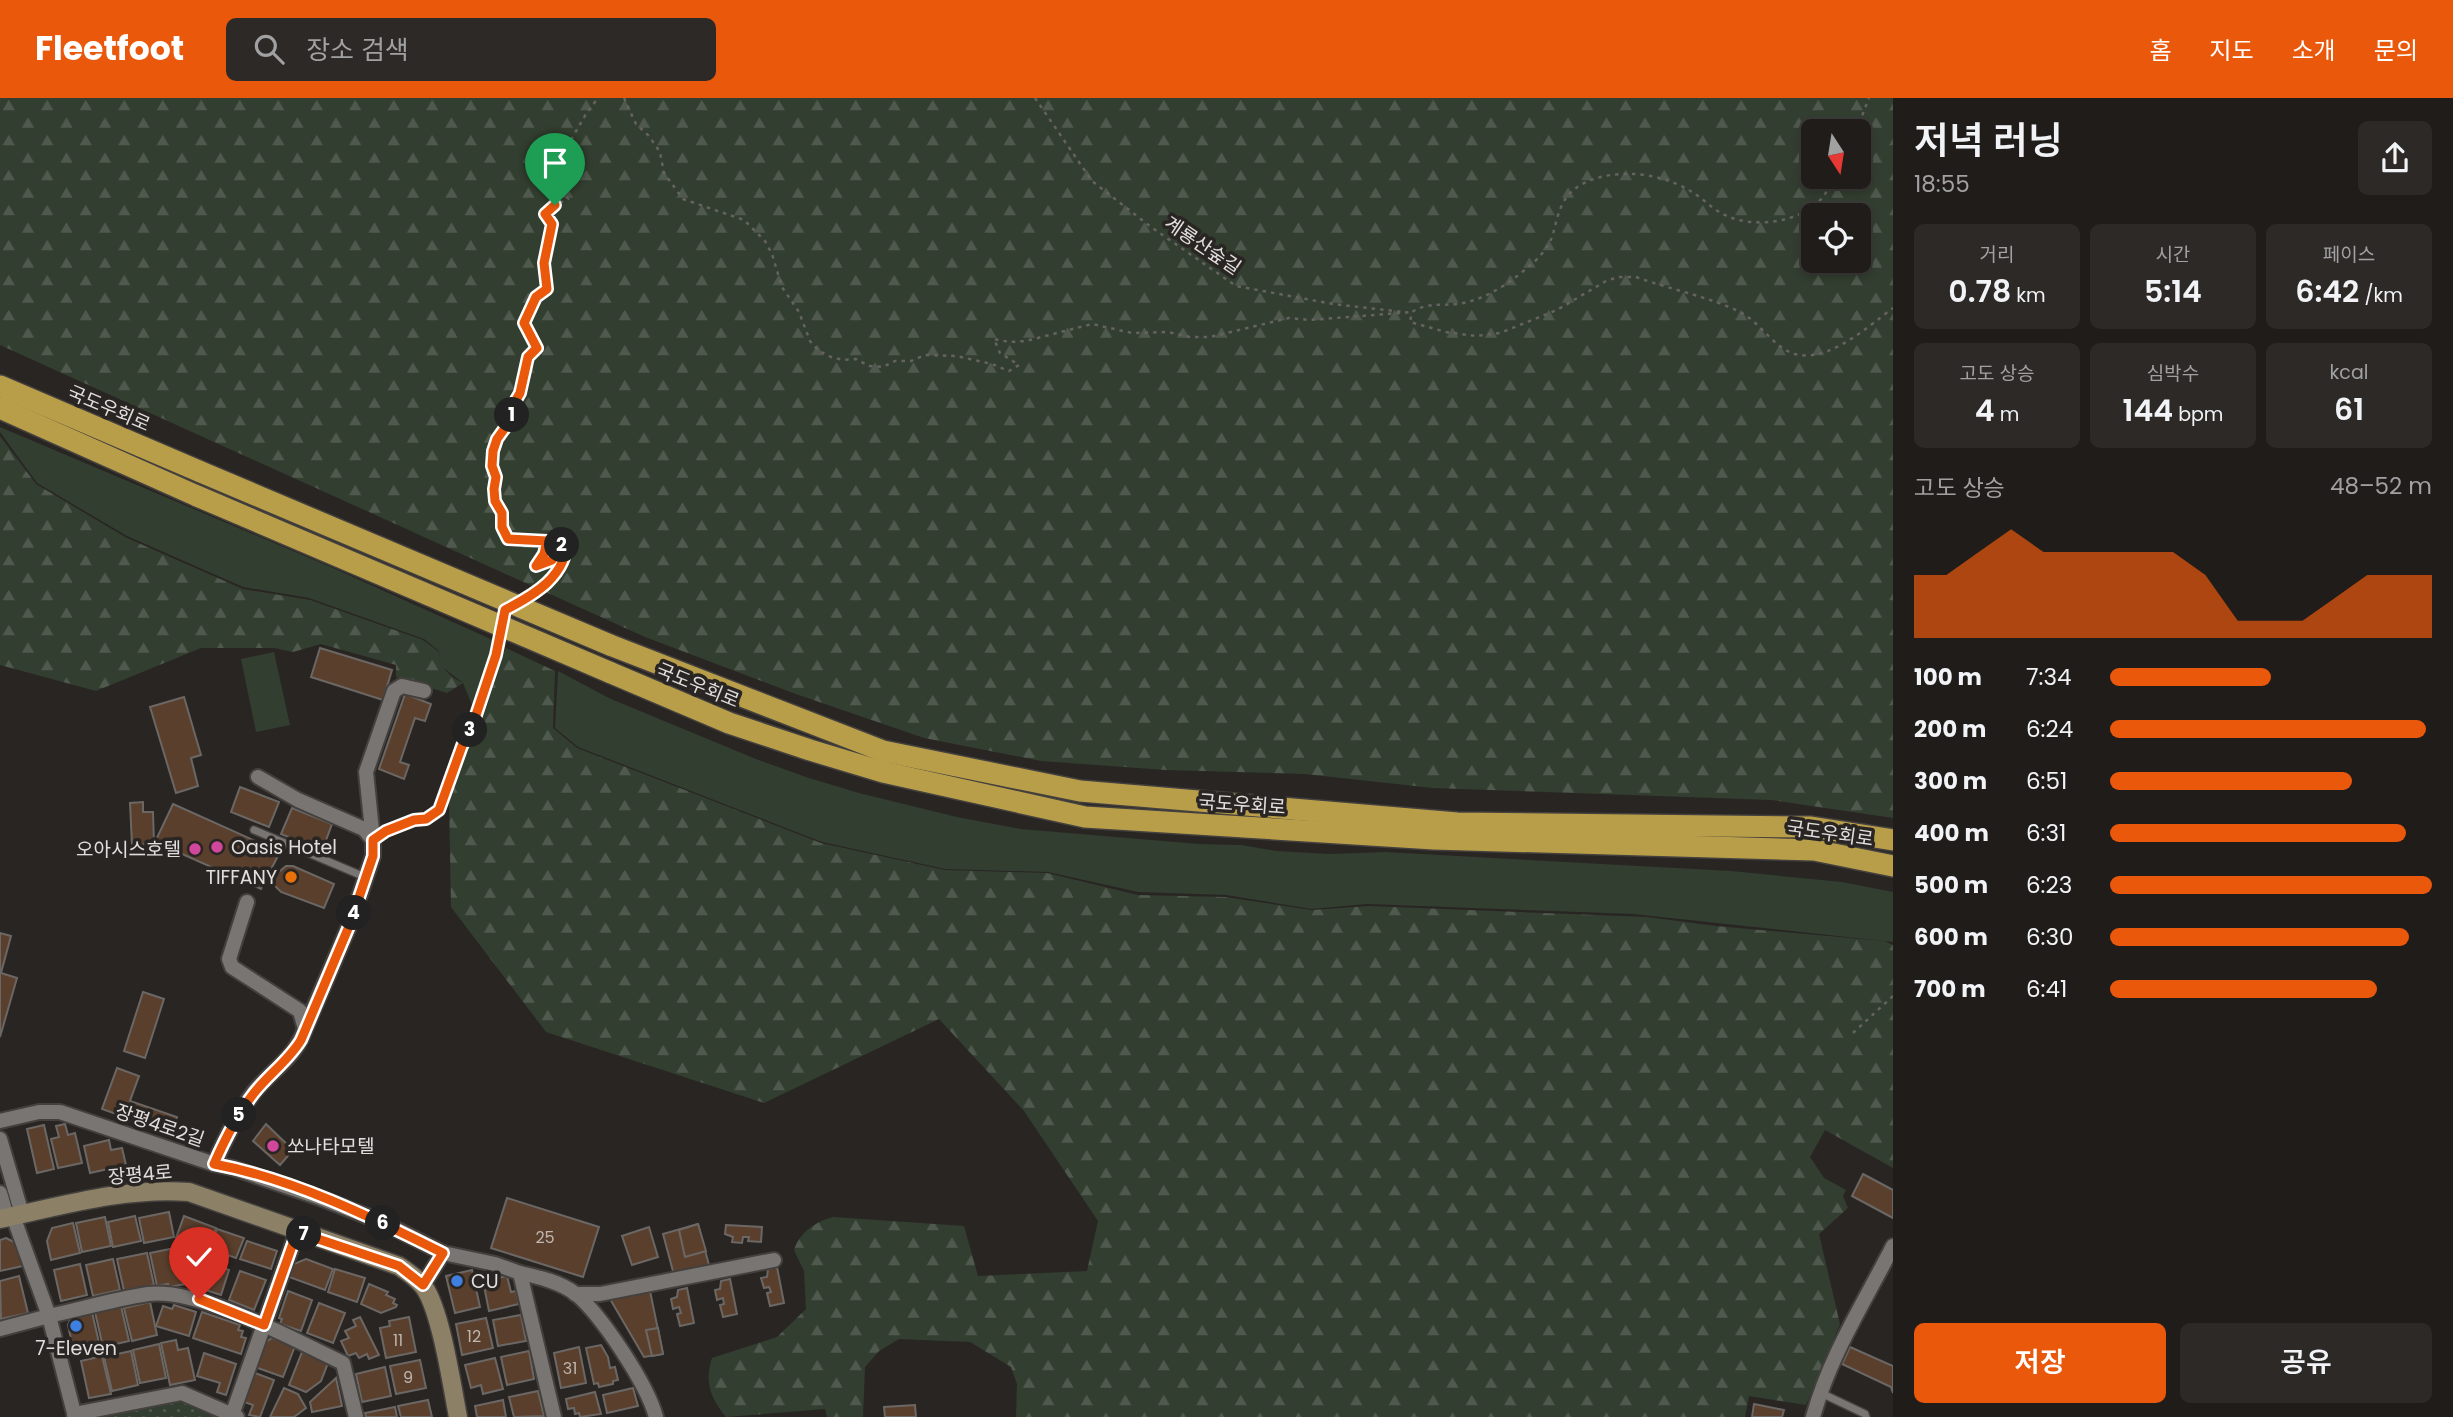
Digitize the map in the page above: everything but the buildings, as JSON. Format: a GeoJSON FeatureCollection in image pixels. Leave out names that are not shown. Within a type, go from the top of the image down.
{"type":"FeatureCollection","features":[{"type":"Feature","properties":{"kind":"highway","name":"국도우회로"},"geometry":{"type":"LineString","coordinates":[[0,386],[610,645],[883,751],[1080,791],[1457,823],[1811,827],[1893,840]]}},
{"type":"Feature","properties":{"kind":"highway","name":"국도우회로"},"geometry":{"type":"LineString","coordinates":[[0,408],[197,496],[729,723],[883,772],[1085,817],[1434,839],[1814,850],[1893,866]]}},
{"type":"Feature","properties":{"kind":"street"},"geometry":{"type":"LineString","coordinates":[[214,1164],[228,1131],[255,1092],[292,1056],[305,1028],[350,924],[373,856],[366,772],[394,691],[402,686],[424,691]]}},
{"type":"Feature","properties":{"kind":"street"},"geometry":{"type":"LineString","coordinates":[[258,777],[298,800],[363,830],[373,840]]}},
{"type":"Feature","properties":{"kind":"street"},"geometry":{"type":"LineString","coordinates":[[247,902],[229,960],[232,967],[300,1012],[305,1028]]}},
{"type":"Feature","properties":{"kind":"street","name":"장평4로2길"},"geometry":{"type":"LineString","coordinates":[[0,1121],[39,1112],[61,1112],[214,1164],[253,1174],[382,1222],[443,1253],[546,1279],[575,1294]]}},
{"type":"Feature","properties":{"kind":"street"},"geometry":{"type":"LineString","coordinates":[[0,1139],[11,1217]]}},
{"type":"Feature","properties":{"kind":"street","name":"장평4로"},"geometry":{"type":"LineString","coordinates":[[11,1217],[61,1204],[168,1191],[188,1192],[399,1266],[423,1285]]}},
{"type":"Feature","properties":{"kind":"street"},"geometry":{"type":"LineString","coordinates":[[0,1193],[48,1316],[75,1416],[182,1393],[235,1416],[297,1232]]}},
{"type":"Feature","properties":{"kind":"street"},"geometry":{"type":"LineString","coordinates":[[1816,1416],[1820,1393],[1846,1332],[1893,1246]]}},
{"type":"Feature","properties":{"kind":"street"},"geometry":{"type":"LineString","coordinates":[[443,1253],[423,1285],[429,1295],[440,1333],[458,1417]]}},
{"type":"Feature","properties":{"kind":"street"},"geometry":{"type":"LineString","coordinates":[[575,1294],[600,1294],[774,1260]]}},
{"type":"Feature","properties":{"kind":"street"},"geometry":{"type":"LineString","coordinates":[[520,1273],[554,1417]]}},
{"type":"Feature","properties":{"kind":"street"},"geometry":{"type":"LineString","coordinates":[[0,1329],[150,1294],[199,1299],[264,1325],[344,1363],[356,1417]]}},
{"type":"Feature","properties":{"kind":"street"},"geometry":{"type":"LineString","coordinates":[[575,1294],[609,1332],[651,1398],[656,1417]]}},
{"type":"Feature","properties":{"kind":"lane"},"geometry":{"type":"LineString","coordinates":[[254,830],[365,877]]}},
{"type":"Feature","properties":{"kind":"lane"},"geometry":{"type":"LineString","coordinates":[[1820,1393],[1866,1417]]}},
{"type":"Feature","properties":{"kind":"path"},"geometry":{"type":"LineString","coordinates":[[515,605],[539,591],[556,573],[568,552],[567,538],[552,560],[536,566],[544,554],[547,541],[508,539],[502,527],[502,513],[495,501],[493,451],[497,439],[512,418],[513,405],[520,393],[528,357],[537,348],[524,323],[536,297],[547,289],[544,263],[552,224],[545,214],[568,199],[553,171],[598,98]]}},
{"type":"Feature","properties":{"kind":"path"},"geometry":{"type":"LineString","coordinates":[[624,98],[636,124],[660,152],[664,173],[682,199],[744,220],[765,242],[772,254],[782,287],[799,312],[810,341],[831,357],[856,359],[869,366],[883,367],[895,361],[911,361],[925,355],[956,356],[992,364],[1009,371],[1019,365],[1000,353],[993,339],[1026,341],[1091,324],[1132,333],[1168,332],[1190,337],[1210,337],[1289,318],[1310,320],[1412,312],[1422,306],[1456,304],[1486,298],[1535,260],[1552,241],[1562,205],[1570,193],[1587,182],[1610,175],[1656,177],[1692,192],[1726,216],[1744,221],[1783,221],[1802,214],[1819,202],[1827,189]]}},
{"type":"Feature","properties":{"kind":"path","name":"계룡산숲길"},"geometry":{"type":"LineString","coordinates":[[1035,98],[1092,181],[1150,227],[1236,286],[1333,304],[1412,312]]}},
{"type":"Feature","properties":{"kind":"path"},"geometry":{"type":"LineString","coordinates":[[1861,119],[1869,98]]}},
{"type":"Feature","properties":{"kind":"path"},"geometry":{"type":"LineString","coordinates":[[1412,312],[1410,321],[1433,328],[1476,336],[1500,333],[1558,310],[1606,281],[1636,276],[1740,312],[1786,351],[1817,355],[1854,338],[1893,308]]}},
{"type":"Feature","properties":{"kind":"path"},"geometry":{"type":"LineString","coordinates":[[373,840],[386,831],[414,820],[426,819],[439,810],[462,746],[473,724],[503,628]]}},
{"type":"Feature","properties":{"kind":"path"},"geometry":{"type":"LineString","coordinates":[[1853,1032],[1893,996]]}},
{"type":"Feature","properties":{"kind":"green space"},"geometry":{"type":"Polygon","coordinates":[[[0,98],[1893,98],[1893,818],[1772,800],[1433,788],[1305,774],[1166,770],[1041,761],[924,738],[793,693],[645,637],[0,345],[0,98]]]}},
{"type":"Feature","properties":{"kind":"green space"},"geometry":{"type":"Polygon","coordinates":[[[0,427],[333,568],[504,645],[489,672],[474,710],[463,683],[441,666],[439,651],[424,639],[309,598],[243,587],[127,536],[37,483],[0,432],[0,427]]]}},
{"type":"Feature","properties":{"kind":"green space"},"geometry":{"type":"Polygon","coordinates":[[[0,436],[36,484],[127,538],[243,589],[310,600],[423,640],[439,652],[441,663],[449,674],[463,683],[447,693],[396,677],[396,665],[321,644],[293,652],[274,648],[201,648],[96,691],[0,665],[0,436]]]}},
{"type":"Feature","properties":{"kind":"green space"},"geometry":{"type":"Polygon","coordinates":[[[506,648],[555,671],[553,728],[577,748],[821,843],[945,870],[1047,873],[1138,895],[1225,897],[1311,910],[1368,906],[1647,917],[1884,941],[1893,945],[1893,1168],[1825,1130],[1810,1157],[1824,1178],[1846,1190],[1843,1196],[1848,1208],[1819,1234],[1840,1324],[1806,1405],[1749,1396],[1745,1417],[1016,1417],[1017,1384],[1011,1367],[970,1342],[899,1339],[879,1351],[865,1367],[863,1417],[827,1417],[825,1409],[726,1417],[710,1390],[712,1358],[777,1337],[806,1309],[804,1271],[794,1250],[804,1233],[820,1222],[833,1217],[964,1226],[978,1276],[1087,1271],[1098,1221],[1024,1111],[939,1019],[764,1103],[546,1032],[451,907],[449,799],[453,766],[492,672],[506,648]]]}},
{"type":"Feature","properties":{"kind":"green space"},"geometry":{"type":"Polygon","coordinates":[[[274,652],[290,725],[256,732],[241,659],[274,652]]]}},
{"type":"Feature","properties":{"kind":"green space"},"geometry":{"type":"Polygon","coordinates":[[[558,671],[611,699],[756,759],[859,793],[957,817],[1021,829],[1241,845],[1277,851],[1329,854],[1385,852],[1731,871],[1842,882],[1893,892],[1893,942],[1633,914],[1367,904],[1311,909],[1226,895],[1138,892],[1048,872],[945,869],[822,842],[578,747],[555,728],[558,671]]]}},
{"type":"Feature","properties":{"kind":"green space"},"geometry":{"type":"Polygon","coordinates":[[[182,1393],[237,1417],[80,1417],[182,1393]]]}},
{"type":"Feature","properties":{"kind":"place","name":"Oasis Hotel"},"geometry":{"type":"Point","coordinates":[217,847]}},
{"type":"Feature","properties":{"kind":"place","name":"오아시스호텔"},"geometry":{"type":"Point","coordinates":[195,849]}},
{"type":"Feature","properties":{"kind":"place","name":"TIFFANY"},"geometry":{"type":"Point","coordinates":[291,877]}},
{"type":"Feature","properties":{"kind":"place","name":"쏘나타모텔"},"geometry":{"type":"Point","coordinates":[273,1146]}},
{"type":"Feature","properties":{"kind":"place","name":"CU"},"geometry":{"type":"Point","coordinates":[457,1281]}},
{"type":"Feature","properties":{"kind":"place","name":"7-Eleven"},"geometry":{"type":"Point","coordinates":[76,1326]}},
{"type":"Feature","properties":{"kind":"route"},"geometry":{"type":"LineString","coordinates":[[199,1299],[264,1325],[297,1232],[399,1266],[423,1285],[443,1253],[382,1222],[292,1187],[214,1164],[228,1131],[255,1092],[292,1056],[301,1040],[350,924],[373,856],[373,840],[386,831],[414,820],[426,819],[439,810],[456,769],[462,746],[473,724],[496,655],[505,610],[539,591],[549,582],[568,552],[567,538],[552,560],[536,566],[544,554],[547,541],[508,539],[502,527],[502,513],[495,501],[496,477],[492,466],[497,439],[512,418],[513,405],[520,393],[528,357],[537,348],[524,323],[536,297],[547,289],[544,263],[552,224],[545,214],[555,205]]}}]}
